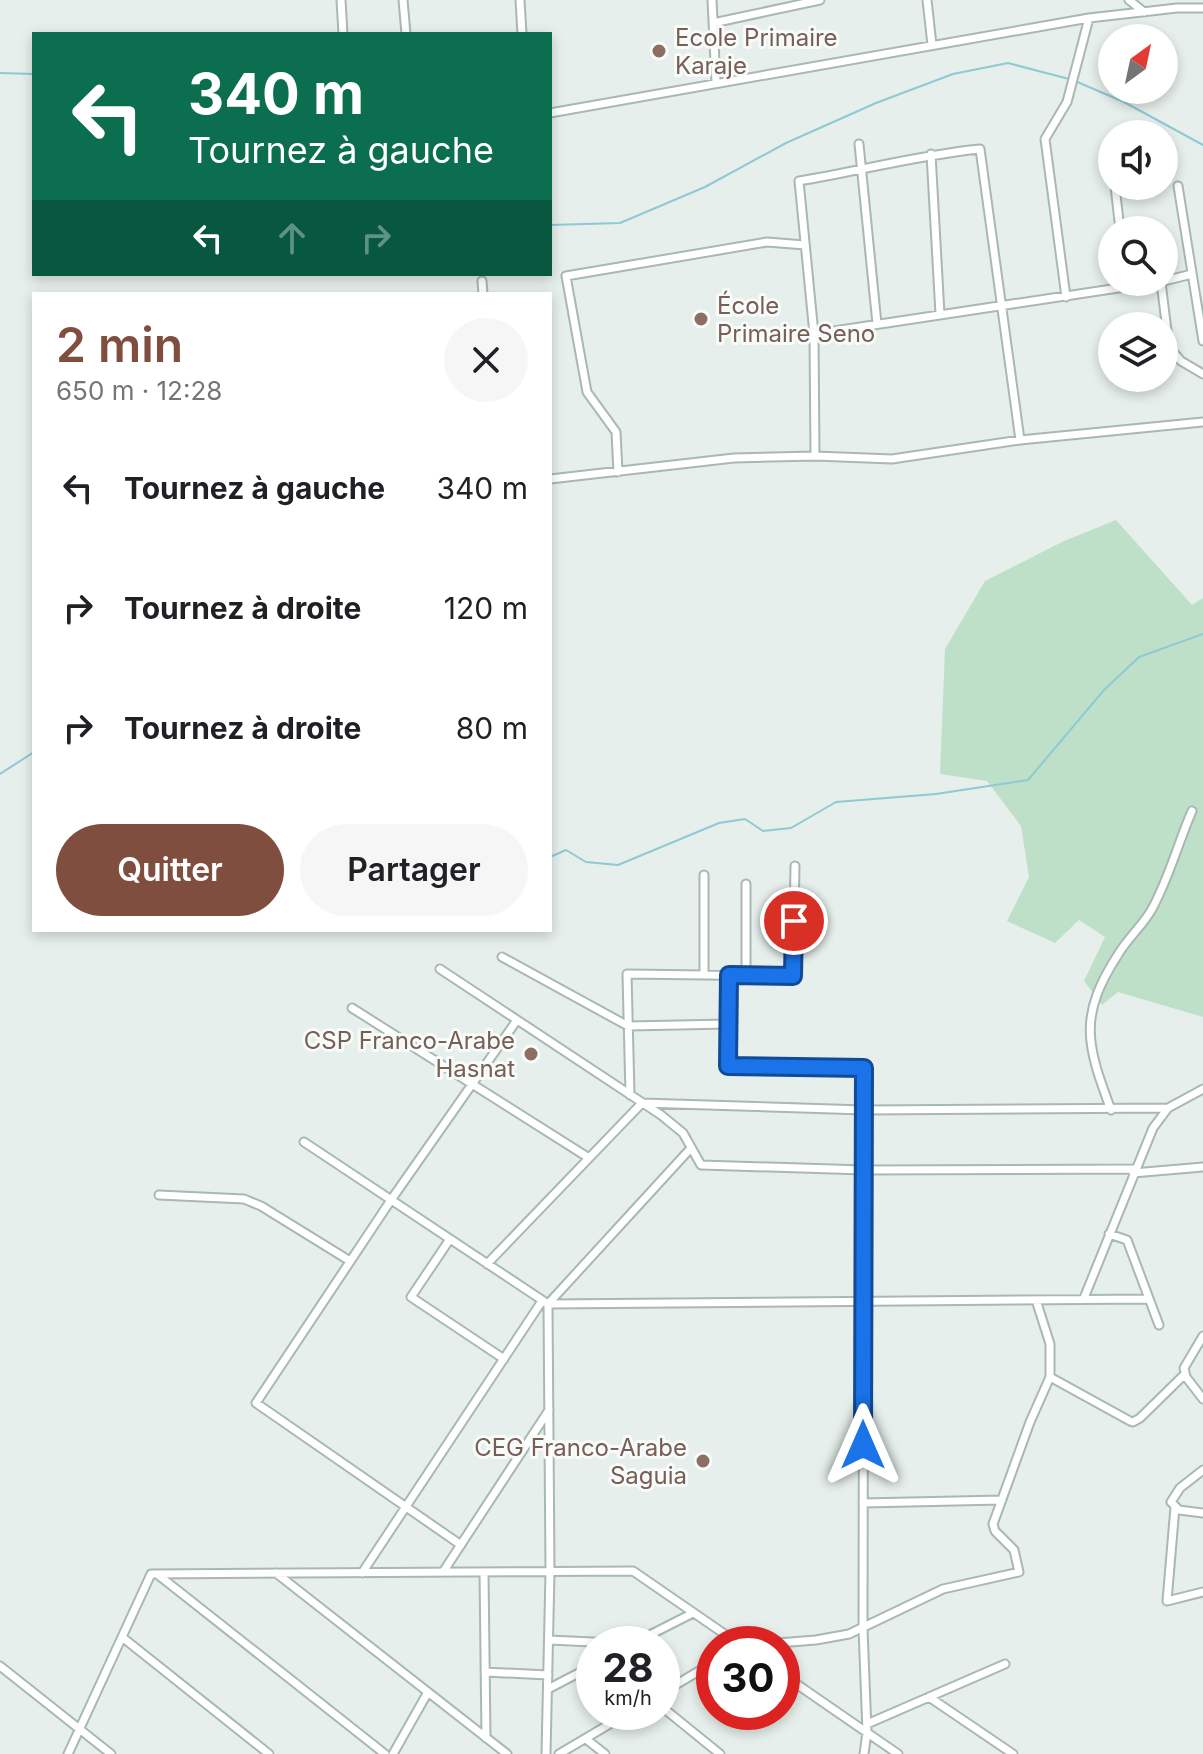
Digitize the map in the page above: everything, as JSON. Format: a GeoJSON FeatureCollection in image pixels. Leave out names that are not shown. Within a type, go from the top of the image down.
{"type":"FeatureCollection","features":[{"type":"Feature","properties":{"kind":"street"},"geometry":{"type":"LineString","coordinates":[[341,0],[343,32]]}},
{"type":"Feature","properties":{"kind":"street"},"geometry":{"type":"LineString","coordinates":[[403,0],[406,32]]}},
{"type":"Feature","properties":{"kind":"street"},"geometry":{"type":"LineString","coordinates":[[520,0],[522,32]]}},
{"type":"Feature","properties":{"kind":"street"},"geometry":{"type":"LineString","coordinates":[[712,0],[716,83]]}},
{"type":"Feature","properties":{"kind":"street"},"geometry":{"type":"LineString","coordinates":[[713,23],[783,4],[820,0]]}},
{"type":"Feature","properties":{"kind":"street"},"geometry":{"type":"LineString","coordinates":[[927,0],[932,45]]}},
{"type":"Feature","properties":{"kind":"street"},"geometry":{"type":"LineString","coordinates":[[1129,0],[1144,12]]}},
{"type":"Feature","properties":{"kind":"street"},"geometry":{"type":"LineString","coordinates":[[1187,0],[1193,8]]}},
{"type":"Feature","properties":{"kind":"street"},"geometry":{"type":"LineString","coordinates":[[552,113],[1089,18],[1203,8]]}},
{"type":"Feature","properties":{"kind":"street"},"geometry":{"type":"LineString","coordinates":[[1066,297],[1045,139],[1067,102],[1089,18]]}},
{"type":"Feature","properties":{"kind":"street"},"geometry":{"type":"LineString","coordinates":[[859,144],[877,324]]}},
{"type":"Feature","properties":{"kind":"street"},"geometry":{"type":"LineString","coordinates":[[815,456],[814,334],[799,181],[862,171],[874,165],[931,154],[980,149],[1020,440]]}},
{"type":"Feature","properties":{"kind":"street"},"geometry":{"type":"LineString","coordinates":[[931,154],[940,314]]}},
{"type":"Feature","properties":{"kind":"street"},"geometry":{"type":"LineString","coordinates":[[1178,186],[1203,341]]}},
{"type":"Feature","properties":{"kind":"street"},"geometry":{"type":"LineString","coordinates":[[618,472],[616,432],[587,392],[566,276],[767,242],[805,245]]}},
{"type":"Feature","properties":{"kind":"street"},"geometry":{"type":"LineString","coordinates":[[1178,278],[1192,274]]}},
{"type":"Feature","properties":{"kind":"street"},"geometry":{"type":"LineString","coordinates":[[482,281],[483,292]]}},
{"type":"Feature","properties":{"kind":"street"},"geometry":{"type":"LineString","coordinates":[[814,334],[1098,291]]}},
{"type":"Feature","properties":{"kind":"street"},"geometry":{"type":"LineString","coordinates":[[1163,296],[1169,347],[1181,361],[1203,374]]}},
{"type":"Feature","properties":{"kind":"street"},"geometry":{"type":"LineString","coordinates":[[552,479],[734,458],[815,456],[892,459],[1020,440],[1203,422]]}},
{"type":"Feature","properties":{"kind":"street"},"geometry":{"type":"LineString","coordinates":[[1111,1110],[1089,1037],[1095,996],[1119,953],[1140,929],[1157,900],[1192,811]]}},
{"type":"Feature","properties":{"kind":"street"},"geometry":{"type":"LineString","coordinates":[[630,1095],[627,974],[793,976],[795,866]]}},
{"type":"Feature","properties":{"kind":"street"},"geometry":{"type":"LineString","coordinates":[[704,875],[704,975]]}},
{"type":"Feature","properties":{"kind":"street"},"geometry":{"type":"LineString","coordinates":[[746,884],[746,975]]}},
{"type":"Feature","properties":{"kind":"street"},"geometry":{"type":"LineString","coordinates":[[502,957],[628,1026],[729,1024]]}},
{"type":"Feature","properties":{"kind":"street"},"geometry":{"type":"LineString","coordinates":[[440,969],[683,1133],[701,1165],[864,1170],[1134,1171],[1203,1167]]}},
{"type":"Feature","properties":{"kind":"street"},"geometry":{"type":"LineString","coordinates":[[729,975],[728,1066],[864,1068],[863,1628],[867,1728],[864,1754]]}},
{"type":"Feature","properties":{"kind":"street"},"geometry":{"type":"LineString","coordinates":[[352,1008],[589,1158]]}},
{"type":"Feature","properties":{"kind":"street"},"geometry":{"type":"LineString","coordinates":[[461,1545],[256,1403],[391,1200],[517,1020]]}},
{"type":"Feature","properties":{"kind":"street"},"geometry":{"type":"LineString","coordinates":[[1084,1298],[1153,1128],[1168,1108],[1203,1089]]}},
{"type":"Feature","properties":{"kind":"street"},"geometry":{"type":"LineString","coordinates":[[487,1264],[642,1103],[864,1110],[1168,1108]]}},
{"type":"Feature","properties":{"kind":"street"},"geometry":{"type":"LineString","coordinates":[[304,1142],[545,1303],[1149,1299]]}},
{"type":"Feature","properties":{"kind":"street"},"geometry":{"type":"LineString","coordinates":[[362,1573],[504,1359],[545,1303],[691,1148]]}},
{"type":"Feature","properties":{"kind":"street"},"geometry":{"type":"LineString","coordinates":[[159,1195],[244,1199],[261,1206],[350,1261]]}},
{"type":"Feature","properties":{"kind":"street"},"geometry":{"type":"LineString","coordinates":[[1109,1234],[1127,1240],[1159,1325]]}},
{"type":"Feature","properties":{"kind":"street"},"geometry":{"type":"LineString","coordinates":[[450,1239],[411,1297],[504,1359]]}},
{"type":"Feature","properties":{"kind":"street"},"geometry":{"type":"LineString","coordinates":[[800,1641],[834,1638],[863,1628],[943,1589],[1019,1572],[1014,1550],[993,1528],[1030,1422],[1050,1377],[1050,1344],[1036,1300]]}},
{"type":"Feature","properties":{"kind":"street"},"geometry":{"type":"LineString","coordinates":[[545,1303],[550,1572],[546,1754]]}},
{"type":"Feature","properties":{"kind":"street"},"geometry":{"type":"LineString","coordinates":[[1203,1336],[1184,1368],[1203,1399]]}},
{"type":"Feature","properties":{"kind":"street"},"geometry":{"type":"LineString","coordinates":[[1050,1377],[1133,1422],[1185,1374]]}},
{"type":"Feature","properties":{"kind":"street"},"geometry":{"type":"LineString","coordinates":[[443,1572],[549,1410]]}},
{"type":"Feature","properties":{"kind":"street"},"geometry":{"type":"LineString","coordinates":[[1203,1470],[1171,1502],[1175,1507],[1203,1513]]}},
{"type":"Feature","properties":{"kind":"street"},"geometry":{"type":"LineString","coordinates":[[863,1503],[1002,1500]]}},
{"type":"Feature","properties":{"kind":"street"},"geometry":{"type":"LineString","coordinates":[[1175,1507],[1167,1601],[1203,1592]]}},
{"type":"Feature","properties":{"kind":"street"},"geometry":{"type":"LineString","coordinates":[[68,1754],[151,1574],[633,1571],[712,1626]]}},
{"type":"Feature","properties":{"kind":"street"},"geometry":{"type":"LineString","coordinates":[[484,1572],[486,1738]]}},
{"type":"Feature","properties":{"kind":"street"},"geometry":{"type":"LineString","coordinates":[[276,1573],[507,1754]]}},
{"type":"Feature","properties":{"kind":"street"},"geometry":{"type":"LineString","coordinates":[[157,1574],[385,1754]]}},
{"type":"Feature","properties":{"kind":"street"},"geometry":{"type":"LineString","coordinates":[[669,1626],[693,1613]]}},
{"type":"Feature","properties":{"kind":"street"},"geometry":{"type":"LineString","coordinates":[[122,1637],[269,1754]]}},
{"type":"Feature","properties":{"kind":"street"},"geometry":{"type":"LineString","coordinates":[[549,1640],[576,1641]]}},
{"type":"Feature","properties":{"kind":"street"},"geometry":{"type":"LineString","coordinates":[[867,1728],[1005,1664]]}},
{"type":"Feature","properties":{"kind":"street"},"geometry":{"type":"LineString","coordinates":[[0,1666],[111,1754]]}},
{"type":"Feature","properties":{"kind":"street"},"geometry":{"type":"LineString","coordinates":[[485,1672],[548,1675]]}},
{"type":"Feature","properties":{"kind":"street"},"geometry":{"type":"LineString","coordinates":[[548,1689],[576,1674]]}},
{"type":"Feature","properties":{"kind":"street"},"geometry":{"type":"LineString","coordinates":[[800,1685],[867,1728],[898,1754]]}},
{"type":"Feature","properties":{"kind":"street"},"geometry":{"type":"LineString","coordinates":[[393,1754],[428,1692]]}},
{"type":"Feature","properties":{"kind":"street"},"geometry":{"type":"LineString","coordinates":[[929,1697],[1013,1754]]}},
{"type":"Feature","properties":{"kind":"street"},"geometry":{"type":"LineString","coordinates":[[680,1722],[720,1754]]}},
{"type":"Feature","properties":{"kind":"street"},"geometry":{"type":"LineString","coordinates":[[559,1754],[601,1730]]}},
{"type":"Feature","properties":{"kind":"street"},"geometry":{"type":"LineString","coordinates":[[586,1739],[605,1754]]}},
{"type":"Feature","properties":{"kind":"green space"},"geometry":{"type":"Polygon","coordinates":[[[1116,520],[1192,605],[1203,598],[1203,1017],[1118,992],[1102,1005],[1084,981],[1105,937],[1079,920],[1055,943],[1007,921],[1029,877],[1021,826],[987,781],[940,774],[945,649],[985,581],[1064,541],[1116,520]]]}},
{"type":"Feature","properties":{"kind":"waterway"},"geometry":{"type":"LineString","coordinates":[[552,225],[620,223],[705,187],[786,143],[876,103],[953,74],[1008,63],[1069,79]]}},
{"type":"Feature","properties":{"kind":"waterway"},"geometry":{"type":"LineString","coordinates":[[0,73],[32,74]]}},
{"type":"Feature","properties":{"kind":"waterway"},"geometry":{"type":"LineString","coordinates":[[1075,81],[1124,102],[1203,145]]}},
{"type":"Feature","properties":{"kind":"waterway"},"geometry":{"type":"LineString","coordinates":[[552,856],[566,850],[586,862],[618,865],[719,823],[745,819],[763,831],[791,828],[836,802],[936,794],[1028,780],[1104,690],[1139,657],[1203,634]]}},
{"type":"Feature","properties":{"kind":"waterway"},"geometry":{"type":"LineString","coordinates":[[0,774],[32,753]]}},
{"type":"Feature","properties":{"kind":"place","name":"Ecole Primaire Karaje"},"geometry":{"type":"Point","coordinates":[659,51]}},
{"type":"Feature","properties":{"kind":"place","name":"École Primaire Seno"},"geometry":{"type":"Point","coordinates":[701,319]}},
{"type":"Feature","properties":{"kind":"place","name":"CSP Franco-Arabe Hasnat"},"geometry":{"type":"Point","coordinates":[531,1054]}},
{"type":"Feature","properties":{"kind":"place","name":"CEG Franco-Arabe Saguia"},"geometry":{"type":"Point","coordinates":[703,1461]}},
{"type":"Feature","properties":{"kind":"route"},"geometry":{"type":"LineString","coordinates":[[794,921],[793,976],[729,975],[728,1066],[864,1068],[863,1445]]}}]}
